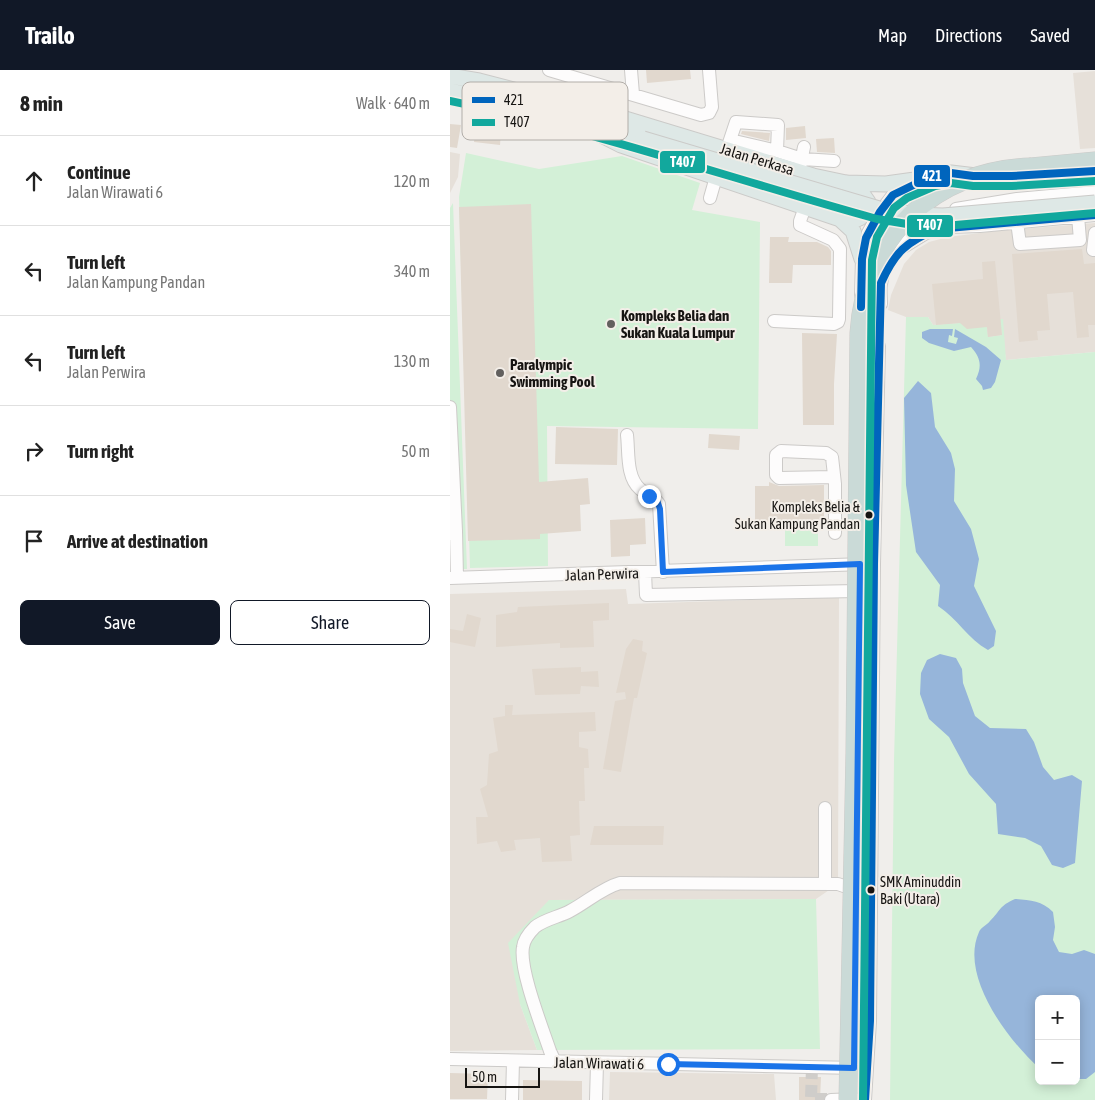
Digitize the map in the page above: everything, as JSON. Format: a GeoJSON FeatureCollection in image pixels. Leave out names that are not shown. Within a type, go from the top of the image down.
{"type":"FeatureCollection","features":[{"type":"Feature","properties":{"kind":"highway"},"geometry":{"type":"LineString","coordinates":[[1034,170],[1095,162]]}},
{"type":"Feature","properties":{"kind":"highway"},"geometry":{"type":"LineString","coordinates":[[858,1100],[855,754],[859,333],[863,301],[872,271],[879,256],[896,230],[918,208],[943,190],[971,177],[1000,169],[1095,170]]}},
{"type":"Feature","properties":{"kind":"main road","name":"Jalan Perkasa"},"geometry":{"type":"LineString","coordinates":[[450,76],[478,82]]}},
{"type":"Feature","properties":{"kind":"main road","name":"Jalan Perkasa"},"geometry":{"type":"LineString","coordinates":[[628,120],[729,145],[802,159],[846,183],[886,184],[952,173],[973,176],[1012,176],[1095,170]]}},
{"type":"Feature","properties":{"kind":"main road","name":"Jalan Perkasa"},"geometry":{"type":"LineString","coordinates":[[628,135],[879,209],[915,215],[966,215],[1095,203]]}},
{"type":"Feature","properties":{"kind":"main road"},"geometry":{"type":"LineString","coordinates":[[611,140],[621,145],[840,219],[852,220],[861,218],[864,215],[868,202],[862,192],[846,183]]}},
{"type":"Feature","properties":{"kind":"main road"},"geometry":{"type":"LineString","coordinates":[[840,219],[853,231],[862,259]]}},
{"type":"Feature","properties":{"kind":"street"},"geometry":{"type":"LineString","coordinates":[[549,70],[591,82]]}},
{"type":"Feature","properties":{"kind":"street"},"geometry":{"type":"LineString","coordinates":[[631,70],[633,94]]}},
{"type":"Feature","properties":{"kind":"street"},"geometry":{"type":"LineString","coordinates":[[628,93],[701,115],[709,113],[712,107],[709,70]]}},
{"type":"Feature","properties":{"kind":"street"},"geometry":{"type":"LineString","coordinates":[[777,151],[778,125],[736,122],[729,145],[777,151],[802,159],[834,161]]}},
{"type":"Feature","properties":{"kind":"street"},"geometry":{"type":"LineString","coordinates":[[710,198],[716,177]]}},
{"type":"Feature","properties":{"kind":"street"},"geometry":{"type":"LineString","coordinates":[[858,1100],[854,1068],[858,591],[860,564],[858,481],[862,259],[868,233],[886,202],[893,195],[922,179]]}},
{"type":"Feature","properties":{"kind":"street"},"geometry":{"type":"LineString","coordinates":[[858,1100],[867,1068],[870,1021],[874,564],[881,283],[888,263],[906,236],[923,222],[942,212],[1017,199],[1095,192]]}},
{"type":"Feature","properties":{"kind":"street"},"geometry":{"type":"LineString","coordinates":[[774,321],[834,324],[839,319],[840,249],[833,240],[800,225],[805,207]]}},
{"type":"Feature","properties":{"kind":"street"},"geometry":{"type":"LineString","coordinates":[[881,283],[888,266],[908,243],[917,237],[947,227],[981,230],[1017,222],[1095,215]]}},
{"type":"Feature","properties":{"kind":"street"},"geometry":{"type":"LineString","coordinates":[[1017,222],[1020,244],[1080,240],[1078,216]]}},
{"type":"Feature","properties":{"kind":"street"},"geometry":{"type":"LineString","coordinates":[[1095,233],[1095,250]]}},
{"type":"Feature","properties":{"kind":"street"},"geometry":{"type":"LineString","coordinates":[[450,406],[454,578]]}},
{"type":"Feature","properties":{"kind":"street"},"geometry":{"type":"LineString","coordinates":[[627,435],[632,479],[641,490],[657,500],[659,504],[663,572]]}},
{"type":"Feature","properties":{"kind":"street"},"geometry":{"type":"LineString","coordinates":[[835,533],[835,480],[832,456],[829,454],[777,452],[776,475],[779,478],[835,480],[858,481]]}},
{"type":"Feature","properties":{"kind":"street","name":"Jalan Perwira"},"geometry":{"type":"LineString","coordinates":[[454,578],[874,564]]}},
{"type":"Feature","properties":{"kind":"street"},"geometry":{"type":"LineString","coordinates":[[645,572],[646,595],[858,591]]}},
{"type":"Feature","properties":{"kind":"street"},"geometry":{"type":"LineString","coordinates":[[825,808],[825,884]]}},
{"type":"Feature","properties":{"kind":"street"},"geometry":{"type":"LineString","coordinates":[[555,1062],[524,967],[523,946],[526,938],[535,927],[568,912],[611,886],[620,883],[838,884],[855,890]]}},
{"type":"Feature","properties":{"kind":"street","name":"Jalan Wirawati 6"},"geometry":{"type":"LineString","coordinates":[[450,1059],[867,1068]]}},
{"type":"Feature","properties":{"kind":"street"},"geometry":{"type":"LineString","coordinates":[[512,1100],[513,1061]]}},
{"type":"Feature","properties":{"kind":"street"},"geometry":{"type":"LineString","coordinates":[[596,1100],[597,1062]]}},
{"type":"Feature","properties":{"kind":"street"},"geometry":{"type":"LineString","coordinates":[[832,1100],[858,1100]]}},
{"type":"Feature","properties":{"kind":"shaded area"},"geometry":{"type":"Polygon","coordinates":[[[1095,71],[1095,148],[1080,149],[1073,73],[1095,71]]]}},
{"type":"Feature","properties":{"kind":"shaded area"},"geometry":{"type":"Polygon","coordinates":[[[450,152],[460,154],[458,177],[450,193],[450,152]]]}},
{"type":"Feature","properties":{"kind":"shaded area"},"geometry":{"type":"Polygon","coordinates":[[[1095,223],[1095,352],[1006,360],[1000,320],[1002,335],[988,337],[974,328],[967,329],[963,323],[933,325],[928,317],[906,317],[888,310],[891,295],[904,264],[916,250],[929,242],[948,237],[996,231],[1095,223]]]}},
{"type":"Feature","properties":{"kind":"shaded area"},"geometry":{"type":"Polygon","coordinates":[[[626,589],[628,604],[839,597],[838,884],[816,899],[549,900],[520,1004],[537,1050],[450,1051],[450,594],[626,589]]]}},
{"type":"Feature","properties":{"kind":"shaded area"},"geometry":{"type":"Polygon","coordinates":[[[610,1072],[774,1074],[776,1100],[609,1100],[610,1072]]]}},
{"type":"Feature","properties":{"kind":"green space","name":"Kompleks Belia dan Sukan Kuala Lumpur"},"geometry":{"type":"Polygon","coordinates":[[[466,153],[539,169],[622,156],[700,183],[692,210],[760,222],[758,429],[547,426],[548,566],[470,568],[459,197],[466,153]]]}},
{"type":"Feature","properties":{"kind":"green space"},"geometry":{"type":"Polygon","coordinates":[[[453,203],[467,569],[450,569],[450,208],[453,203]]]}},
{"type":"Feature","properties":{"kind":"green space"},"geometry":{"type":"Polygon","coordinates":[[[906,317],[928,317],[933,325],[986,321],[988,337],[1002,335],[1000,319],[1003,319],[1006,360],[1095,352],[1095,1100],[890,1100],[894,760],[906,317]]]}},
{"type":"Feature","properties":{"kind":"green space"},"geometry":{"type":"Polygon","coordinates":[[[785,525],[818,525],[818,546],[785,546],[785,525]]]}},
{"type":"Feature","properties":{"kind":"green space"},"geometry":{"type":"Polygon","coordinates":[[[816,899],[820,1049],[537,1050],[520,1004],[508,943],[549,900],[816,899]]]}},
{"type":"Feature","properties":{"kind":"water"},"geometry":{"type":"Polygon","coordinates":[[[930,329],[953,329],[952,336],[949,335],[948,342],[956,344],[958,338],[954,337],[955,329],[986,347],[1001,360],[995,382],[991,388],[983,390],[976,379],[980,362],[971,347],[954,351],[929,343],[922,338],[922,332],[930,329]]]}},
{"type":"Feature","properties":{"kind":"water"},"geometry":{"type":"Polygon","coordinates":[[[918,381],[931,393],[935,427],[951,453],[955,469],[954,501],[971,529],[979,559],[974,586],[996,631],[994,646],[988,650],[974,640],[951,616],[938,606],[940,585],[916,552],[906,485],[904,398],[918,381]]]}},
{"type":"Feature","properties":{"kind":"water"},"geometry":{"type":"Polygon","coordinates":[[[940,654],[956,658],[962,669],[963,683],[975,716],[990,728],[1026,729],[1034,742],[1043,767],[1054,780],[1072,775],[1082,781],[1075,863],[1063,868],[1052,865],[1041,846],[1025,838],[998,834],[996,804],[969,774],[949,737],[929,719],[920,694],[921,673],[927,660],[940,654]]]}},
{"type":"Feature","properties":{"kind":"water"},"geometry":{"type":"Polygon","coordinates":[[[1015,899],[1040,903],[1053,912],[1055,927],[1053,940],[1059,952],[1072,954],[1084,950],[1095,954],[1095,1072],[1086,1079],[1080,1079],[1080,995],[1035,995],[1035,1064],[1001,1024],[981,987],[976,968],[975,949],[979,932],[1003,906],[1015,899]]]}},
{"type":"Feature","properties":{"kind":"building"},"geometry":{"type":"Polygon","coordinates":[[[646,70],[690,70],[691,79],[647,83],[646,70]]]}},
{"type":"Feature","properties":{"kind":"building"},"geometry":{"type":"Polygon","coordinates":[[[450,124],[461,125],[457,148],[450,147],[450,124]]]}},
{"type":"Feature","properties":{"kind":"building"},"geometry":{"type":"Polygon","coordinates":[[[805,126],[806,138],[786,140],[786,128],[805,126]]]}},
{"type":"Feature","properties":{"kind":"building"},"geometry":{"type":"Polygon","coordinates":[[[742,131],[770,133],[769,141],[741,134],[742,131]]]}},
{"type":"Feature","properties":{"kind":"building"},"geometry":{"type":"Polygon","coordinates":[[[834,138],[835,153],[817,152],[816,139],[834,138]]]}},
{"type":"Feature","properties":{"kind":"building"},"geometry":{"type":"Polygon","coordinates":[[[474,140],[500,140],[500,145],[474,142],[474,140]]]}},
{"type":"Feature","properties":{"kind":"building","name":"Paralympic Swimming Pool"},"geometry":{"type":"Polygon","coordinates":[[[531,204],[539,482],[588,478],[590,504],[580,505],[581,531],[540,534],[540,539],[468,541],[459,207],[531,204]]]}},
{"type":"Feature","properties":{"kind":"building"},"geometry":{"type":"Polygon","coordinates":[[[770,237],[789,237],[788,242],[817,242],[828,247],[831,251],[831,265],[793,265],[792,283],[769,283],[770,237]]]}},
{"type":"Feature","properties":{"kind":"building"},"geometry":{"type":"Polygon","coordinates":[[[1082,249],[1084,264],[1095,263],[1095,325],[1088,325],[1089,337],[1077,338],[1073,292],[1047,294],[1050,330],[1037,331],[1038,340],[1019,342],[1012,254],[1082,249]]]}},
{"type":"Feature","properties":{"kind":"building"},"geometry":{"type":"Polygon","coordinates":[[[995,261],[1002,335],[988,337],[987,327],[967,329],[960,323],[936,325],[932,284],[983,279],[982,262],[995,261]]]}},
{"type":"Feature","properties":{"kind":"building"},"geometry":{"type":"Polygon","coordinates":[[[802,333],[837,334],[834,425],[803,425],[802,333]]]}},
{"type":"Feature","properties":{"kind":"building"},"geometry":{"type":"Polygon","coordinates":[[[556,427],[618,429],[617,465],[555,464],[556,427]]]}},
{"type":"Feature","properties":{"kind":"building"},"geometry":{"type":"Polygon","coordinates":[[[709,434],[740,436],[739,450],[708,448],[709,434]]]}},
{"type":"Feature","properties":{"kind":"building"},"geometry":{"type":"Polygon","coordinates":[[[769,482],[779,486],[824,485],[824,523],[783,523],[783,530],[755,530],[755,486],[769,486],[769,482]]]}},
{"type":"Feature","properties":{"kind":"building"},"geometry":{"type":"Polygon","coordinates":[[[645,518],[646,544],[630,545],[630,556],[611,557],[610,520],[645,518]]]}},
{"type":"Feature","properties":{"kind":"building"},"geometry":{"type":"Polygon","coordinates":[[[609,603],[609,620],[593,621],[594,647],[560,648],[560,643],[496,647],[496,615],[517,612],[518,607],[609,603]]]}},
{"type":"Feature","properties":{"kind":"building"},"geometry":{"type":"Polygon","coordinates":[[[467,614],[481,618],[475,647],[450,642],[450,629],[463,631],[467,614]]]}},
{"type":"Feature","properties":{"kind":"building"},"geometry":{"type":"Polygon","coordinates":[[[633,639],[643,641],[642,651],[647,653],[637,698],[634,698],[621,772],[603,769],[615,701],[626,699],[625,692],[616,693],[626,649],[633,639]]]}},
{"type":"Feature","properties":{"kind":"building"},"geometry":{"type":"Polygon","coordinates":[[[581,667],[581,672],[598,671],[599,687],[581,686],[580,694],[535,695],[532,669],[581,667]]]}},
{"type":"Feature","properties":{"kind":"building"},"geometry":{"type":"Polygon","coordinates":[[[505,705],[513,705],[512,715],[595,712],[596,731],[579,732],[579,747],[588,749],[589,768],[584,768],[585,801],[579,801],[580,835],[570,836],[572,861],[542,862],[540,838],[514,840],[516,850],[501,852],[497,841],[477,844],[476,817],[488,817],[480,789],[487,785],[489,754],[498,751],[493,718],[505,716],[505,705]]]}},
{"type":"Feature","properties":{"kind":"building"},"geometry":{"type":"Polygon","coordinates":[[[594,826],[664,826],[663,845],[590,845],[594,826]]]}},
{"type":"Feature","properties":{"kind":"building"},"geometry":{"type":"Polygon","coordinates":[[[450,1073],[488,1074],[487,1099],[450,1099],[450,1073]]]}},
{"type":"Feature","properties":{"kind":"building"},"geometry":{"type":"Polygon","coordinates":[[[799,1077],[821,1077],[820,1100],[799,1100],[799,1077]]]}},
{"type":"Feature","properties":{"kind":"building"},"geometry":{"type":"Polygon","coordinates":[[[523,1080],[582,1081],[582,1100],[523,1100],[523,1080]]]}},
{"type":"Feature","properties":{"kind":"tunnel"},"geometry":{"type":"LineString","coordinates":[[812,1067],[811,1099],[832,1099]]}},
{"type":"Feature","properties":{"kind":"transit line","name":"T407"},"geometry":{"type":"LineString","coordinates":[[450,101],[462,104]]}},
{"type":"Feature","properties":{"kind":"transit line","name":"T407"},"geometry":{"type":"LineString","coordinates":[[607,140],[877,219],[913,225],[944,226],[1095,213]]}},
{"type":"Feature","properties":{"kind":"transit line","name":"421"},"geometry":{"type":"LineString","coordinates":[[861,307],[862,259],[866,238],[880,212],[893,195],[932,176],[951,173],[973,176],[1012,176],[1095,171]]}},
{"type":"Feature","properties":{"kind":"transit line","name":"T407"},"geometry":{"type":"LineString","coordinates":[[863,1100],[872,260],[877,237],[894,208],[907,198],[935,186],[951,183],[973,186],[1012,186],[1095,181]]}},
{"type":"Feature","properties":{"kind":"transit line","name":"421"},"geometry":{"type":"LineString","coordinates":[[865,1100],[870,1021],[874,564],[881,283],[891,263],[903,249],[917,239],[937,229],[1095,215]]}},
{"type":"Feature","properties":{"kind":"place","name":"Kompleks Belia dan Sukan Kuala Lumpur"},"geometry":{"type":"Point","coordinates":[611,324]}},
{"type":"Feature","properties":{"kind":"place","name":"Paralympic Swimming Pool"},"geometry":{"type":"Point","coordinates":[500,373]}},
{"type":"Feature","properties":{"kind":"place","name":"Kompleks Belia & Sukan Kampung Pandan"},"geometry":{"type":"Point","coordinates":[869,515]}},
{"type":"Feature","properties":{"kind":"place","name":"SMK Aminuddin Baki (Utara)"},"geometry":{"type":"Point","coordinates":[871,890]}},
{"type":"Feature","properties":{"kind":"route"},"geometry":{"type":"LineString","coordinates":[[649,496],[657,500],[660,509],[663,572],[860,564],[858,591],[854,1068],[668,1064]]}}]}
